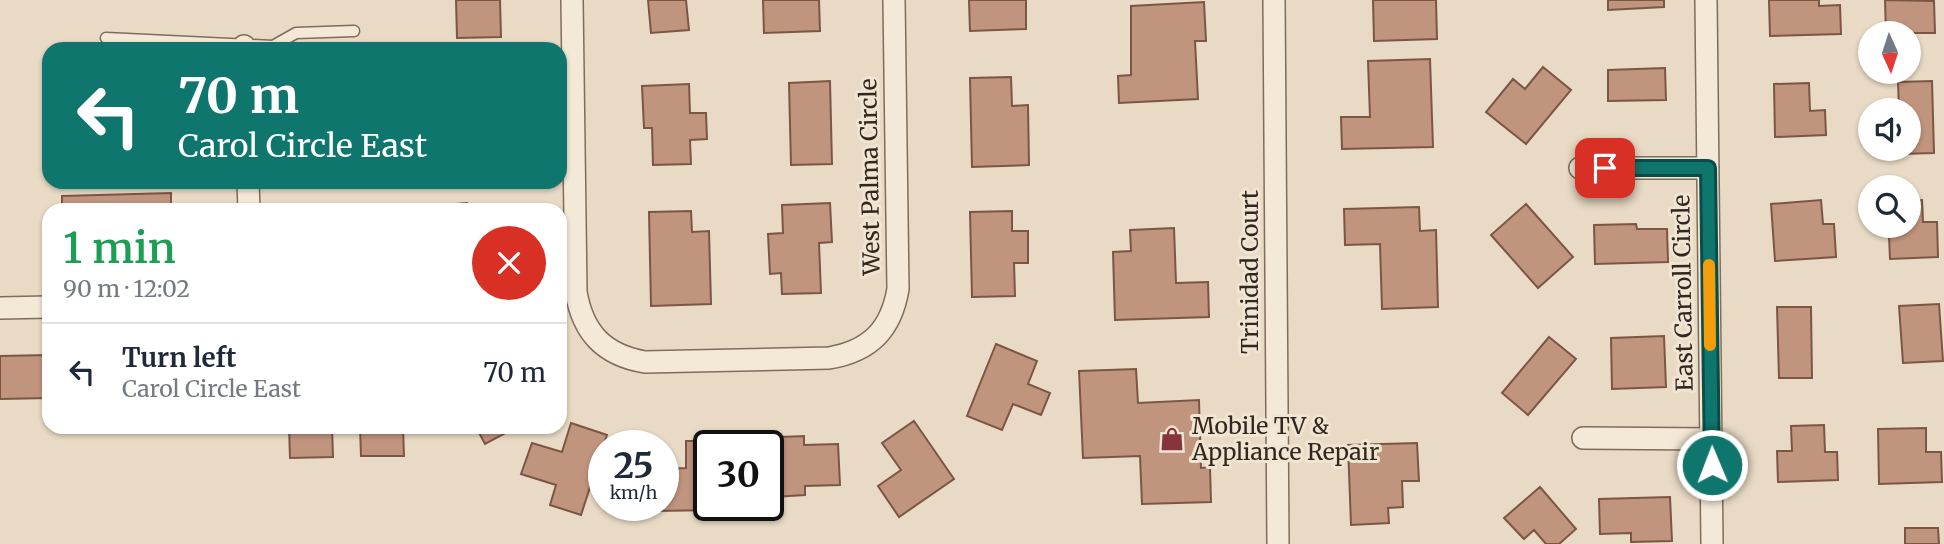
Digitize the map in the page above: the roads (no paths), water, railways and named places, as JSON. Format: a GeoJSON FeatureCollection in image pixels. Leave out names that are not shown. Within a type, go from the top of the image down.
{"type":"FeatureCollection","features":[{"type":"Feature","properties":{"kind":"street","name":"West Palma Circle"},"geometry":{"type":"LineString","coordinates":[[572,0],[576,292],[580,314],[590,333],[605,348],[624,358],[645,362],[829,358],[850,355],[870,345],[885,330],[895,310],[898,289],[894,0]]}},
{"type":"Feature","properties":{"kind":"street","name":"Trinidad Court"},"geometry":{"type":"LineString","coordinates":[[1274,0],[1278,544]]}},
{"type":"Feature","properties":{"kind":"street","name":"East Carroll Circle"},"geometry":{"type":"LineString","coordinates":[[1706,0],[1712,544]]}},
{"type":"Feature","properties":{"kind":"street"},"geometry":{"type":"LineString","coordinates":[[1580,168],[1708,168]]}},
{"type":"Feature","properties":{"kind":"street"},"geometry":{"type":"LineString","coordinates":[[0,308],[42,307]]}},
{"type":"Feature","properties":{"kind":"street"},"geometry":{"type":"LineString","coordinates":[[1583,438],[1711,439]]}},
{"type":"Feature","properties":{"kind":"lane"},"geometry":{"type":"LineString","coordinates":[[280,42],[296,33],[354,31]]}},
{"type":"Feature","properties":{"kind":"lane"},"geometry":{"type":"LineString","coordinates":[[106,38],[161,42]]}},
{"type":"Feature","properties":{"kind":"place","name":"Mobile TV & Appliance Repair"},"geometry":{"type":"Point","coordinates":[1172,439]}}]}
